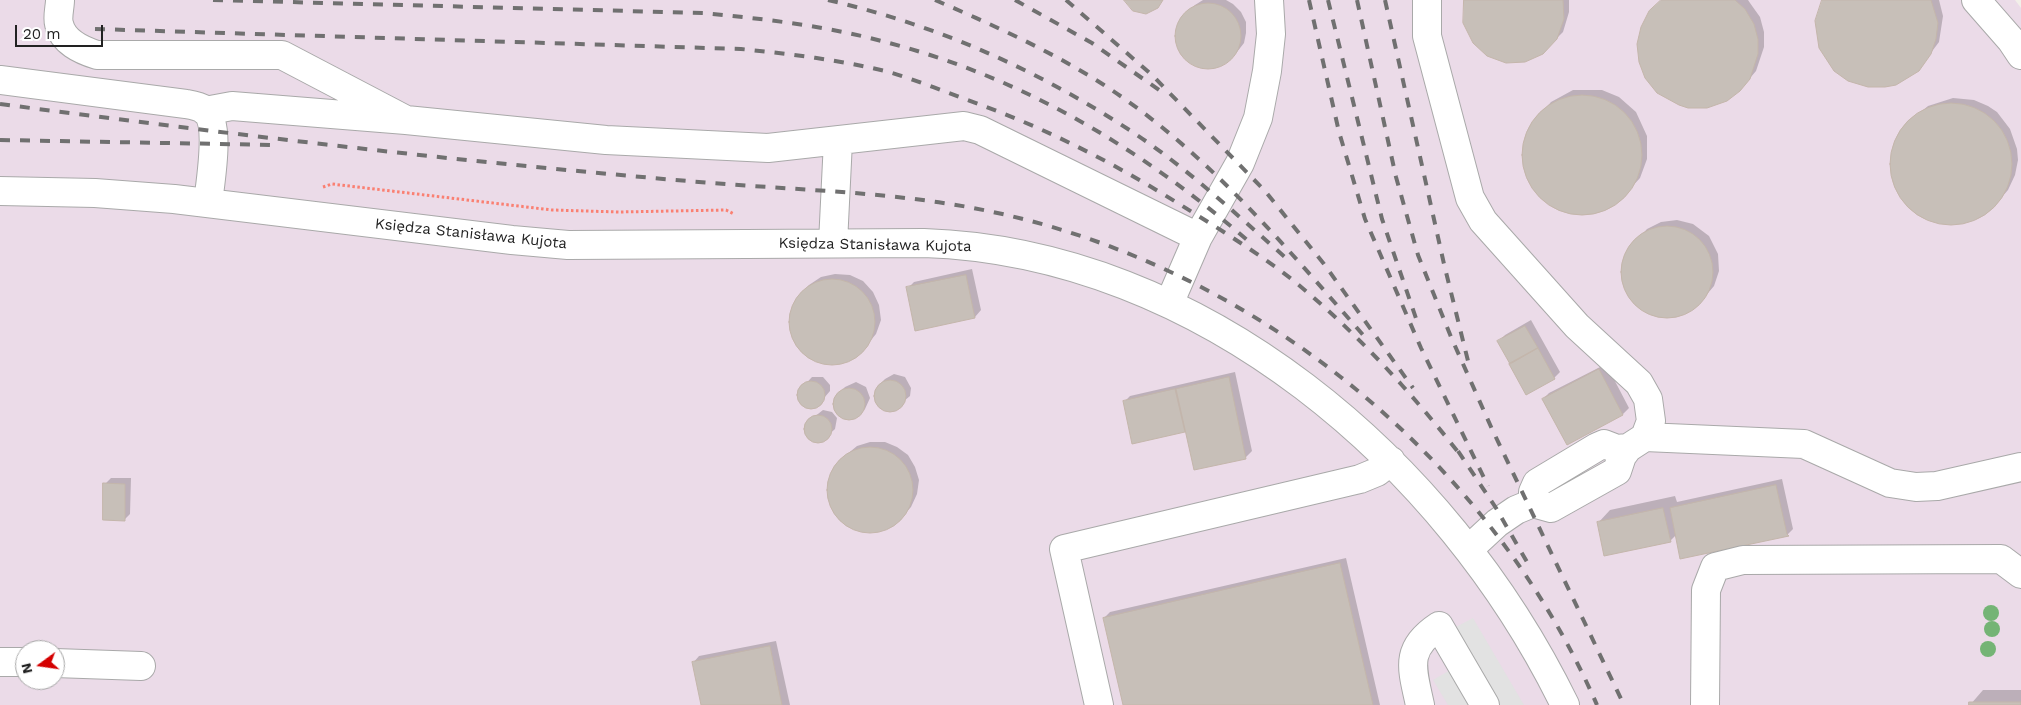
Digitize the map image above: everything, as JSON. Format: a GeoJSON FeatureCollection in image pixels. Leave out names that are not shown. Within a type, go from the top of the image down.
{"type":"FeatureCollection","features":[{"type":"Feature","properties":{"kind":"street"},"geometry":{"type":"LineString","coordinates":[[60,0],[59,24],[68,40],[80,49],[97,54],[282,56],[406,120]]}},
{"type":"Feature","properties":{"kind":"street"},"geometry":{"type":"LineString","coordinates":[[1169,304],[1198,237],[1240,163],[1258,118],[1272,34],[1269,0]]}},
{"type":"Feature","properties":{"kind":"street"},"geometry":{"type":"LineString","coordinates":[[1427,0],[1427,36],[1470,198],[1483,221],[1577,326],[1639,383],[1648,399],[1651,421],[1636,443],[1622,456],[1617,471],[1551,508],[1533,503],[1504,517],[1469,549]]}},
{"type":"Feature","properties":{"kind":"street"},"geometry":{"type":"LineString","coordinates":[[1976,0],[2011,40],[2021,55]]}},
{"type":"Feature","properties":{"kind":"street"},"geometry":{"type":"LineString","coordinates":[[0,80],[186,104],[205,111],[211,118],[214,131],[208,203]]}},
{"type":"Feature","properties":{"kind":"street"},"geometry":{"type":"LineString","coordinates":[[205,111],[232,106],[406,120],[606,140],[768,148],[964,126],[980,130],[1198,237]]}},
{"type":"Feature","properties":{"kind":"street"},"geometry":{"type":"LineString","coordinates":[[833,243],[838,141]]}},
{"type":"Feature","properties":{"kind":"street","name":"Księdza Stanisława Kujota"},"geometry":{"type":"LineString","coordinates":[[0,191],[122,194],[555,244],[605,246],[930,243],[1004,250],[1046,259],[1095,273],[1135,288],[1169,304],[1233,339],[1280,369],[1338,413],[1391,461],[1437,510],[1499,590],[1527,634],[1565,705]]}},
{"type":"Feature","properties":{"kind":"street"},"geometry":{"type":"LineString","coordinates":[[1636,443],[1804,444],[1890,483],[1916,487],[1937,486],[2021,467]]}},
{"type":"Feature","properties":{"kind":"street"},"geometry":{"type":"LineString","coordinates":[[1100,705],[1064,549],[1360,479],[1377,472],[1391,461]]}},
{"type":"Feature","properties":{"kind":"street"},"geometry":{"type":"LineString","coordinates":[[1706,705],[1706,590],[1715,567],[1743,560],[2002,558],[2021,574]]}},
{"type":"Feature","properties":{"kind":"street"},"geometry":{"type":"LineString","coordinates":[[1420,705],[1414,676],[1414,657],[1419,642],[1440,626],[1486,705]]}},
{"type":"Feature","properties":{"kind":"street"},"geometry":{"type":"LineString","coordinates":[[0,662],[15,662]]}},
{"type":"Feature","properties":{"kind":"street"},"geometry":{"type":"LineString","coordinates":[[65,663],[141,666]]}},
{"type":"Feature","properties":{"kind":"path"},"geometry":{"type":"LineString","coordinates":[[316,190],[332,184],[552,210],[619,212],[726,210],[739,217]]}},
{"type":"Feature","properties":{"kind":"shaded area"},"geometry":{"type":"Polygon","coordinates":[[[0,0],[2015,0],[2021,8],[2021,705],[0,705],[0,0]]]}},
{"type":"Feature","properties":{"kind":"shaded area"},"geometry":{"type":"Polygon","coordinates":[[[1473,618],[1524,705],[1499,705],[1454,628],[1473,618]]]}},
{"type":"Feature","properties":{"kind":"shaded area"},"geometry":{"type":"Polygon","coordinates":[[[1452,669],[1473,705],[1448,705],[1433,680],[1452,669]]]}},
{"type":"Feature","properties":{"kind":"building"},"geometry":{"type":"Polygon","coordinates":[[[1124,0],[1163,0],[1158,8],[1146,14],[1133,11],[1124,0]]]}},
{"type":"Feature","properties":{"kind":"building"},"geometry":{"type":"Polygon","coordinates":[[[1464,0],[1563,0],[1564,19],[1557,39],[1543,54],[1525,62],[1506,63],[1487,56],[1473,43],[1463,23],[1464,0]]]}},
{"type":"Feature","properties":{"kind":"building"},"geometry":{"type":"Polygon","coordinates":[[[1661,0],[1735,0],[1745,9],[1754,24],[1758,39],[1758,54],[1750,79],[1740,91],[1727,101],[1707,108],[1688,108],[1657,93],[1645,78],[1639,62],[1637,44],[1641,27],[1649,11],[1661,0]]]}},
{"type":"Feature","properties":{"kind":"building"},"geometry":{"type":"Polygon","coordinates":[[[1822,0],[1931,0],[1938,23],[1936,39],[1931,54],[1919,71],[1896,85],[1868,87],[1848,81],[1834,71],[1819,48],[1815,21],[1822,0]]]}},
{"type":"Feature","properties":{"kind":"building"},"geometry":{"type":"Polygon","coordinates":[[[1208,3],[1221,6],[1231,13],[1238,23],[1241,36],[1238,49],[1231,59],[1221,66],[1208,69],[1195,66],[1185,59],[1178,49],[1175,36],[1178,23],[1185,13],[1195,6],[1208,3]]]}},
{"type":"Feature","properties":{"kind":"building"},"geometry":{"type":"Polygon","coordinates":[[[1582,95],[1594,96],[1605,100],[1615,105],[1624,113],[1632,122],[1637,132],[1641,143],[1641,167],[1637,178],[1632,188],[1624,197],[1615,205],[1605,210],[1594,214],[1582,215],[1570,214],[1559,210],[1549,205],[1540,197],[1532,188],[1527,178],[1523,167],[1522,155],[1523,143],[1527,132],[1532,122],[1540,113],[1549,105],[1559,100],[1570,96],[1582,95]]]}},
{"type":"Feature","properties":{"kind":"building"},"geometry":{"type":"Polygon","coordinates":[[[1951,103],[1974,108],[1994,121],[2007,141],[2012,164],[2007,187],[1994,207],[1974,220],[1951,225],[1928,220],[1908,207],[1895,187],[1890,164],[1895,141],[1908,121],[1928,108],[1951,103]]]}},
{"type":"Feature","properties":{"kind":"building"},"geometry":{"type":"Polygon","coordinates":[[[1667,226],[1685,229],[1700,239],[1710,254],[1713,272],[1710,290],[1700,305],[1685,315],[1667,318],[1649,315],[1634,305],[1624,290],[1621,272],[1624,254],[1634,239],[1649,229],[1667,226]]]}},
{"type":"Feature","properties":{"kind":"building"},"geometry":{"type":"Polygon","coordinates":[[[966,275],[975,318],[915,331],[906,287],[966,275]]]}},
{"type":"Feature","properties":{"kind":"building"},"geometry":{"type":"Polygon","coordinates":[[[832,279],[848,282],[856,286],[868,298],[872,306],[875,322],[872,338],[868,346],[856,358],[848,362],[832,365],[816,362],[808,358],[796,346],[792,338],[789,322],[792,306],[796,298],[808,286],[816,282],[832,279]]]}},
{"type":"Feature","properties":{"kind":"building"},"geometry":{"type":"Polygon","coordinates":[[[1525,326],[1538,348],[1510,364],[1497,341],[1525,326]]]}},
{"type":"Feature","properties":{"kind":"building"},"geometry":{"type":"Polygon","coordinates":[[[1538,348],[1555,379],[1526,395],[1509,364],[1538,348]]]}},
{"type":"Feature","properties":{"kind":"building"},"geometry":{"type":"Polygon","coordinates":[[[1599,369],[1623,415],[1567,445],[1542,399],[1599,369]]]}},
{"type":"Feature","properties":{"kind":"building"},"geometry":{"type":"Polygon","coordinates":[[[1229,377],[1246,459],[1194,470],[1176,389],[1229,377]]]}},
{"type":"Feature","properties":{"kind":"building"},"geometry":{"type":"Polygon","coordinates":[[[890,380],[896,381],[901,385],[905,390],[905,402],[901,407],[896,411],[890,412],[884,411],[879,407],[875,402],[874,396],[875,390],[879,385],[884,381],[890,380]]]}},
{"type":"Feature","properties":{"kind":"building"},"geometry":{"type":"Polygon","coordinates":[[[811,381],[821,385],[825,395],[821,405],[811,409],[801,405],[797,395],[801,385],[811,381]]]}},
{"type":"Feature","properties":{"kind":"building"},"geometry":{"type":"Polygon","coordinates":[[[849,388],[855,389],[860,393],[864,398],[864,410],[860,415],[855,419],[849,420],[843,419],[838,415],[834,410],[833,404],[834,398],[838,393],[843,389],[849,388]]]}},
{"type":"Feature","properties":{"kind":"building"},"geometry":{"type":"Polygon","coordinates":[[[1175,389],[1185,432],[1132,444],[1123,401],[1175,389]]]}},
{"type":"Feature","properties":{"kind":"building"},"geometry":{"type":"Polygon","coordinates":[[[818,415],[828,419],[832,429],[828,439],[818,443],[808,439],[804,429],[808,419],[818,415]]]}},
{"type":"Feature","properties":{"kind":"building"},"geometry":{"type":"Polygon","coordinates":[[[870,447],[886,450],[894,454],[906,466],[910,474],[913,490],[910,506],[906,514],[894,526],[886,530],[870,533],[854,530],[846,526],[834,514],[830,506],[827,490],[830,474],[834,466],[846,454],[854,450],[870,447]]]}},
{"type":"Feature","properties":{"kind":"building"},"geometry":{"type":"Polygon","coordinates":[[[103,483],[125,484],[125,521],[103,520],[103,483]]]}},
{"type":"Feature","properties":{"kind":"building"},"geometry":{"type":"Polygon","coordinates":[[[1776,485],[1789,536],[1680,559],[1670,508],[1776,485]]]}},
{"type":"Feature","properties":{"kind":"building"},"geometry":{"type":"Polygon","coordinates":[[[1663,508],[1671,542],[1604,556],[1597,522],[1663,508]]]}},
{"type":"Feature","properties":{"kind":"building"},"geometry":{"type":"Polygon","coordinates":[[[1340,563],[1373,705],[1123,705],[1103,618],[1340,563]]]}},
{"type":"Feature","properties":{"kind":"building"},"geometry":{"type":"Polygon","coordinates":[[[770,646],[782,705],[701,705],[692,662],[770,646]]]}},
{"type":"Feature","properties":{"kind":"building"},"geometry":{"type":"Polygon","coordinates":[[[1969,702],[2021,702],[2021,705],[1969,705],[1969,702]]]}},
{"type":"Feature","properties":{"kind":"railway"},"geometry":{"type":"LineString","coordinates":[[213,0],[703,13],[796,24],[866,37],[940,58],[1037,98],[1083,123],[1170,179],[1253,245]]}},
{"type":"Feature","properties":{"kind":"railway"},"geometry":{"type":"LineString","coordinates":[[828,0],[908,22],[947,36],[1023,69],[1060,88],[1131,131],[1172,160],[1286,258]]}},
{"type":"Feature","properties":{"kind":"railway"},"geometry":{"type":"LineString","coordinates":[[935,0],[1043,50],[1084,73],[1141,111],[1177,139],[1274,234],[1364,336]]}},
{"type":"Feature","properties":{"kind":"railway"},"geometry":{"type":"LineString","coordinates":[[1015,0],[1092,43],[1159,90]]}},
{"type":"Feature","properties":{"kind":"railway"},"geometry":{"type":"LineString","coordinates":[[1066,0],[1152,75],[1265,191],[1324,264],[1413,388]]}},
{"type":"Feature","properties":{"kind":"railway"},"geometry":{"type":"LineString","coordinates":[[1309,0],[1339,132],[1365,219],[1421,348],[1488,486]]}},
{"type":"Feature","properties":{"kind":"railway"},"geometry":{"type":"LineString","coordinates":[[1328,0],[1382,219],[1419,327]]}},
{"type":"Feature","properties":{"kind":"railway"},"geometry":{"type":"LineString","coordinates":[[1357,0],[1396,177],[1418,255],[1451,337],[1492,429],[1624,705]]}},
{"type":"Feature","properties":{"kind":"railway"},"geometry":{"type":"LineString","coordinates":[[1385,0],[1444,264],[1469,365]]}},
{"type":"Feature","properties":{"kind":"railway"},"geometry":{"type":"LineString","coordinates":[[95,29],[741,49],[797,55],[889,72],[990,108],[1072,144],[1150,186],[1251,250],[1294,281],[1340,321],[1383,364],[1462,457]]}},
{"type":"Feature","properties":{"kind":"railway"},"geometry":{"type":"LineString","coordinates":[[0,104],[289,140],[506,164],[673,180],[909,198],[993,212],[1090,239],[1183,278],[1271,328],[1354,387],[1428,456],[1494,532],[1551,615],[1597,705]]}},
{"type":"Feature","properties":{"kind":"railway"},"geometry":{"type":"LineString","coordinates":[[0,140],[276,145]]}},
{"type":"Feature","properties":{"kind":"railway"},"geometry":{"type":"LineString","coordinates":[[1458,451],[1496,508],[1527,562]]}}]}
